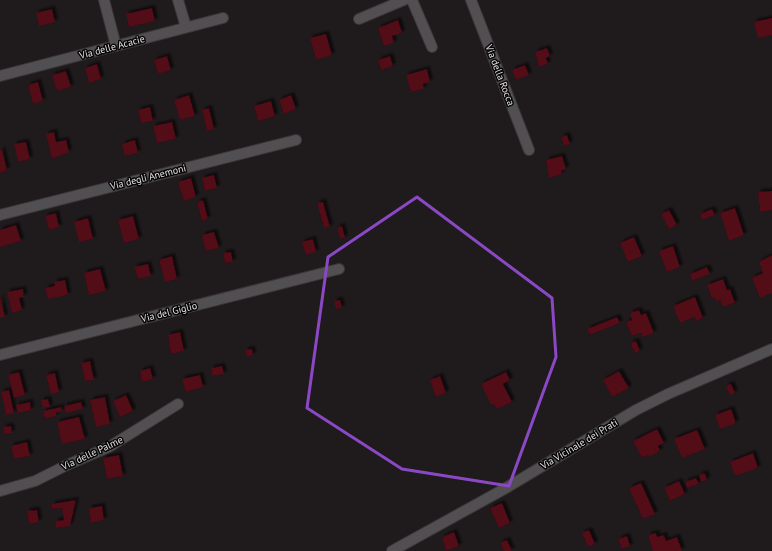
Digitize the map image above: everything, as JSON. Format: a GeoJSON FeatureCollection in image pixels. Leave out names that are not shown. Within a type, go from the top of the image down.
{"type":"FeatureCollection","features":[{"type":"Feature","properties":{"kind":"street"},"geometry":{"type":"LineString","coordinates":[[104,0],[116,46]]}},
{"type":"Feature","properties":{"kind":"street"},"geometry":{"type":"LineString","coordinates":[[178,0],[186,27]]}},
{"type":"Feature","properties":{"kind":"street"},"geometry":{"type":"LineString","coordinates":[[359,19],[383,5],[404,0]]}},
{"type":"Feature","properties":{"kind":"street"},"geometry":{"type":"LineString","coordinates":[[412,0],[432,47]]}},
{"type":"Feature","properties":{"kind":"street","name":"Via della Rocca"},"geometry":{"type":"LineString","coordinates":[[472,0],[529,150]]}},
{"type":"Feature","properties":{"kind":"street","name":"Via delle Acacie"},"geometry":{"type":"LineString","coordinates":[[0,76],[223,18]]}},
{"type":"Feature","properties":{"kind":"street","name":"Via degli Anemoni"},"geometry":{"type":"LineString","coordinates":[[0,215],[296,140]]}},
{"type":"Feature","properties":{"kind":"street","name":"Via del Giglio"},"geometry":{"type":"LineString","coordinates":[[0,355],[339,269]]}},
{"type":"Feature","properties":{"kind":"street","name":"Via Vicinale dei Prati"},"geometry":{"type":"LineString","coordinates":[[392,551],[506,488],[640,408],[668,394],[772,349]]}},
{"type":"Feature","properties":{"kind":"street","name":"Via delle Palme"},"geometry":{"type":"LineString","coordinates":[[0,491],[35,481],[67,465],[102,451],[178,404]]}},
{"type":"Feature","properties":{"kind":"highlighted area"},"geometry":{"type":"Polygon","coordinates":[[[417,197],[552,298],[556,357],[509,486],[402,469],[307,408],[328,257],[417,197]]]}},
{"type":"Feature","properties":{"kind":"building"},"geometry":{"type":"Polygon","coordinates":[[[152,8],[155,21],[129,27],[126,14],[152,8]]]}},
{"type":"Feature","properties":{"kind":"building"},"geometry":{"type":"Polygon","coordinates":[[[52,9],[55,22],[39,26],[36,13],[52,9]]]}},
{"type":"Feature","properties":{"kind":"building"},"geometry":{"type":"Polygon","coordinates":[[[772,18],[772,35],[758,38],[754,22],[772,18]]]}},
{"type":"Feature","properties":{"kind":"building"},"geometry":{"type":"Polygon","coordinates":[[[398,20],[402,33],[392,36],[394,43],[384,46],[378,28],[398,20]]]}},
{"type":"Feature","properties":{"kind":"building"},"geometry":{"type":"Polygon","coordinates":[[[326,34],[332,55],[316,60],[310,38],[326,34]]]}},
{"type":"Feature","properties":{"kind":"building"},"geometry":{"type":"Polygon","coordinates":[[[547,48],[550,56],[546,58],[548,64],[539,67],[535,52],[547,48]]]}},
{"type":"Feature","properties":{"kind":"building"},"geometry":{"type":"Polygon","coordinates":[[[167,56],[171,70],[158,74],[154,60],[167,56]]]}},
{"type":"Feature","properties":{"kind":"building"},"geometry":{"type":"Polygon","coordinates":[[[390,56],[393,66],[381,70],[378,60],[390,56]]]}},
{"type":"Feature","properties":{"kind":"building"},"geometry":{"type":"Polygon","coordinates":[[[97,64],[101,79],[89,83],[85,68],[97,64]]]}},
{"type":"Feature","properties":{"kind":"building"},"geometry":{"type":"Polygon","coordinates":[[[525,65],[529,75],[516,80],[512,70],[525,65]]]}},
{"type":"Feature","properties":{"kind":"building"},"geometry":{"type":"Polygon","coordinates":[[[427,69],[430,82],[423,84],[424,89],[411,92],[406,75],[427,69]]]}},
{"type":"Feature","properties":{"kind":"building"},"geometry":{"type":"Polygon","coordinates":[[[66,71],[71,87],[57,91],[52,75],[66,71]]]}},
{"type":"Feature","properties":{"kind":"building"},"geometry":{"type":"Polygon","coordinates":[[[38,82],[43,101],[33,104],[28,85],[38,82]]]}},
{"type":"Feature","properties":{"kind":"building"},"geometry":{"type":"Polygon","coordinates":[[[189,95],[195,116],[180,120],[174,100],[189,95]]]}},
{"type":"Feature","properties":{"kind":"building"},"geometry":{"type":"Polygon","coordinates":[[[291,95],[296,109],[284,114],[279,100],[291,95]]]}},
{"type":"Feature","properties":{"kind":"building"},"geometry":{"type":"Polygon","coordinates":[[[271,101],[275,116],[258,121],[254,106],[271,101]]]}},
{"type":"Feature","properties":{"kind":"building"},"geometry":{"type":"Polygon","coordinates":[[[150,107],[153,121],[141,123],[138,110],[150,107]]]}},
{"type":"Feature","properties":{"kind":"building"},"geometry":{"type":"Polygon","coordinates":[[[209,108],[214,129],[207,131],[202,110],[209,108]]]}},
{"type":"Feature","properties":{"kind":"building"},"geometry":{"type":"Polygon","coordinates":[[[172,122],[176,139],[157,143],[153,126],[172,122]]]}},
{"type":"Feature","properties":{"kind":"building"},"geometry":{"type":"Polygon","coordinates":[[[54,132],[56,142],[66,140],[69,152],[52,159],[46,134],[54,132]]]}},
{"type":"Feature","properties":{"kind":"building"},"geometry":{"type":"Polygon","coordinates":[[[567,135],[570,144],[564,146],[561,137],[567,135]]]}},
{"type":"Feature","properties":{"kind":"building"},"geometry":{"type":"Polygon","coordinates":[[[135,140],[138,153],[125,156],[122,144],[135,140]]]}},
{"type":"Feature","properties":{"kind":"building"},"geometry":{"type":"Polygon","coordinates":[[[26,142],[30,159],[18,162],[14,144],[26,142]]]}},
{"type":"Feature","properties":{"kind":"building"},"geometry":{"type":"Polygon","coordinates":[[[0,150],[2,150],[7,170],[0,173],[0,150]]]}},
{"type":"Feature","properties":{"kind":"building"},"geometry":{"type":"Polygon","coordinates":[[[562,156],[566,169],[561,171],[562,174],[549,178],[546,160],[562,156]]]}},
{"type":"Feature","properties":{"kind":"building"},"geometry":{"type":"Polygon","coordinates":[[[214,175],[217,188],[205,191],[202,178],[214,175]]]}},
{"type":"Feature","properties":{"kind":"building"},"geometry":{"type":"Polygon","coordinates":[[[191,178],[196,197],[184,201],[178,182],[191,178]]]}},
{"type":"Feature","properties":{"kind":"building"},"geometry":{"type":"Polygon","coordinates":[[[772,191],[772,210],[760,212],[758,192],[772,191]]]}},
{"type":"Feature","properties":{"kind":"building"},"geometry":{"type":"Polygon","coordinates":[[[203,200],[208,219],[202,221],[197,202],[203,200]]]}},
{"type":"Feature","properties":{"kind":"building"},"geometry":{"type":"Polygon","coordinates":[[[323,202],[330,227],[324,228],[317,203],[323,202]]]}},
{"type":"Feature","properties":{"kind":"building"},"geometry":{"type":"Polygon","coordinates":[[[735,208],[744,235],[729,241],[720,213],[735,208]]]}},
{"type":"Feature","properties":{"kind":"building"},"geometry":{"type":"Polygon","coordinates":[[[712,209],[715,215],[702,220],[700,214],[712,209]]]}},
{"type":"Feature","properties":{"kind":"building"},"geometry":{"type":"Polygon","coordinates":[[[669,210],[677,225],[669,229],[661,214],[669,210]]]}},
{"type":"Feature","properties":{"kind":"building"},"geometry":{"type":"Polygon","coordinates":[[[56,213],[59,227],[49,230],[45,216],[56,213]]]}},
{"type":"Feature","properties":{"kind":"building"},"geometry":{"type":"Polygon","coordinates":[[[133,216],[139,239],[124,243],[118,220],[133,216]]]}},
{"type":"Feature","properties":{"kind":"building"},"geometry":{"type":"Polygon","coordinates":[[[88,218],[93,239],[79,242],[74,222],[88,218]]]}},
{"type":"Feature","properties":{"kind":"building"},"geometry":{"type":"Polygon","coordinates":[[[16,225],[21,241],[0,247],[0,230],[16,225]]]}},
{"type":"Feature","properties":{"kind":"building"},"geometry":{"type":"Polygon","coordinates":[[[342,226],[345,238],[340,239],[337,228],[342,226]]]}},
{"type":"Feature","properties":{"kind":"building"},"geometry":{"type":"Polygon","coordinates":[[[214,232],[219,248],[206,251],[202,235],[214,232]]]}},
{"type":"Feature","properties":{"kind":"building"},"geometry":{"type":"Polygon","coordinates":[[[634,237],[642,256],[628,262],[620,243],[634,237]]]}},
{"type":"Feature","properties":{"kind":"building"},"geometry":{"type":"Polygon","coordinates":[[[313,239],[316,252],[306,255],[302,242],[313,239]]]}},
{"type":"Feature","properties":{"kind":"building"},"geometry":{"type":"Polygon","coordinates":[[[673,246],[680,267],[667,272],[659,251],[673,246]]]}},
{"type":"Feature","properties":{"kind":"building"},"geometry":{"type":"Polygon","coordinates":[[[231,252],[233,262],[225,263],[223,253],[231,252]]]}},
{"type":"Feature","properties":{"kind":"building"},"geometry":{"type":"Polygon","coordinates":[[[772,255],[772,293],[760,298],[752,278],[763,273],[759,262],[772,255]]]}},
{"type":"Feature","properties":{"kind":"building"},"geometry":{"type":"Polygon","coordinates":[[[172,256],[177,279],[165,282],[159,260],[172,256]]]}},
{"type":"Feature","properties":{"kind":"building"},"geometry":{"type":"Polygon","coordinates":[[[148,264],[151,276],[138,279],[134,267],[148,264]]]}},
{"type":"Feature","properties":{"kind":"building"},"geometry":{"type":"Polygon","coordinates":[[[707,267],[710,274],[692,281],[690,274],[707,267]]]}},
{"type":"Feature","properties":{"kind":"building"},"geometry":{"type":"Polygon","coordinates":[[[100,269],[106,291],[89,295],[84,273],[100,269]]]}},
{"type":"Feature","properties":{"kind":"building"},"geometry":{"type":"Polygon","coordinates":[[[723,279],[727,290],[730,289],[735,303],[723,307],[720,300],[716,302],[715,298],[712,299],[707,285],[723,279]]]}},
{"type":"Feature","properties":{"kind":"building"},"geometry":{"type":"Polygon","coordinates":[[[65,280],[68,295],[48,299],[45,288],[55,286],[54,282],[65,280]]]}},
{"type":"Feature","properties":{"kind":"building"},"geometry":{"type":"Polygon","coordinates":[[[23,289],[24,297],[19,298],[22,310],[12,313],[7,292],[23,289]]]}},
{"type":"Feature","properties":{"kind":"building"},"geometry":{"type":"Polygon","coordinates":[[[0,296],[5,317],[0,318],[0,296]]]}},
{"type":"Feature","properties":{"kind":"building"},"geometry":{"type":"Polygon","coordinates":[[[695,297],[703,318],[696,321],[694,317],[680,323],[673,306],[695,297]]]}},
{"type":"Feature","properties":{"kind":"building"},"geometry":{"type":"Polygon","coordinates":[[[340,300],[342,308],[336,309],[334,301],[340,300]]]}},
{"type":"Feature","properties":{"kind":"building"},"geometry":{"type":"Polygon","coordinates":[[[639,310],[641,315],[646,313],[654,333],[643,337],[641,333],[632,336],[626,322],[632,320],[630,313],[639,310]]]}},
{"type":"Feature","properties":{"kind":"building"},"geometry":{"type":"Polygon","coordinates":[[[617,317],[620,323],[590,335],[587,329],[617,317]]]}},
{"type":"Feature","properties":{"kind":"building"},"geometry":{"type":"Polygon","coordinates":[[[180,332],[184,351],[171,354],[168,335],[180,332]]]}},
{"type":"Feature","properties":{"kind":"building"},"geometry":{"type":"Polygon","coordinates":[[[636,341],[640,351],[635,353],[630,343],[636,341]]]}},
{"type":"Feature","properties":{"kind":"building"},"geometry":{"type":"Polygon","coordinates":[[[252,349],[253,355],[247,357],[245,350],[252,349]]]}},
{"type":"Feature","properties":{"kind":"building"},"geometry":{"type":"Polygon","coordinates":[[[90,361],[94,380],[85,381],[81,363],[90,361]]]}},
{"type":"Feature","properties":{"kind":"building"},"geometry":{"type":"Polygon","coordinates":[[[222,366],[224,374],[212,376],[211,368],[222,366]]]}},
{"type":"Feature","properties":{"kind":"building"},"geometry":{"type":"Polygon","coordinates":[[[150,368],[153,379],[142,382],[140,371],[150,368]]]}},
{"type":"Feature","properties":{"kind":"building"},"geometry":{"type":"Polygon","coordinates":[[[619,371],[629,388],[612,397],[603,380],[619,371]]]}},
{"type":"Feature","properties":{"kind":"building"},"geometry":{"type":"Polygon","coordinates":[[[19,372],[25,395],[14,398],[8,375],[19,372]]]}},
{"type":"Feature","properties":{"kind":"building"},"geometry":{"type":"Polygon","coordinates":[[[506,372],[510,380],[503,384],[512,402],[497,409],[494,404],[491,405],[481,384],[506,372]]]}},
{"type":"Feature","properties":{"kind":"building"},"geometry":{"type":"Polygon","coordinates":[[[55,373],[59,392],[51,394],[46,375],[55,373]]]}},
{"type":"Feature","properties":{"kind":"building"},"geometry":{"type":"Polygon","coordinates":[[[200,375],[203,387],[186,392],[182,379],[200,375]]]}},
{"type":"Feature","properties":{"kind":"building"},"geometry":{"type":"Polygon","coordinates":[[[440,376],[446,393],[436,397],[430,380],[440,376]]]}},
{"type":"Feature","properties":{"kind":"building"},"geometry":{"type":"Polygon","coordinates":[[[731,384],[735,393],[730,395],[726,386],[731,384]]]}},
{"type":"Feature","properties":{"kind":"building"},"geometry":{"type":"Polygon","coordinates":[[[9,390],[14,413],[6,415],[1,392],[9,390]]]}},
{"type":"Feature","properties":{"kind":"building"},"geometry":{"type":"Polygon","coordinates":[[[126,395],[133,411],[120,417],[113,401],[126,395]]]}},
{"type":"Feature","properties":{"kind":"building"},"geometry":{"type":"Polygon","coordinates":[[[105,397],[110,424],[96,427],[90,400],[105,397]]]}},
{"type":"Feature","properties":{"kind":"building"},"geometry":{"type":"Polygon","coordinates":[[[48,399],[50,407],[43,408],[41,400],[48,399]]]}},
{"type":"Feature","properties":{"kind":"building"},"geometry":{"type":"Polygon","coordinates":[[[30,402],[31,410],[18,413],[16,405],[30,402]]]}},
{"type":"Feature","properties":{"kind":"building"},"geometry":{"type":"Polygon","coordinates":[[[81,402],[83,409],[66,413],[64,406],[81,402]]]}},
{"type":"Feature","properties":{"kind":"building"},"geometry":{"type":"Polygon","coordinates":[[[61,407],[62,411],[56,413],[56,416],[45,419],[43,411],[61,407]]]}},
{"type":"Feature","properties":{"kind":"building"},"geometry":{"type":"Polygon","coordinates":[[[731,409],[736,423],[720,429],[715,415],[731,409]]]}},
{"type":"Feature","properties":{"kind":"building"},"geometry":{"type":"Polygon","coordinates":[[[79,417],[85,439],[62,444],[57,422],[79,417]]]}},
{"type":"Feature","properties":{"kind":"building"},"geometry":{"type":"Polygon","coordinates":[[[11,426],[12,433],[4,434],[3,427],[11,426]]]}},
{"type":"Feature","properties":{"kind":"building"},"geometry":{"type":"Polygon","coordinates":[[[657,429],[664,443],[658,446],[660,451],[649,457],[648,455],[642,458],[633,441],[657,429]]]}},
{"type":"Feature","properties":{"kind":"building"},"geometry":{"type":"Polygon","coordinates":[[[697,430],[705,449],[682,458],[674,439],[697,430]]]}},
{"type":"Feature","properties":{"kind":"building"},"geometry":{"type":"Polygon","coordinates":[[[27,442],[30,456],[14,459],[11,446],[27,442]]]}},
{"type":"Feature","properties":{"kind":"building"},"geometry":{"type":"Polygon","coordinates":[[[753,453],[758,468],[735,476],[730,462],[753,453]]]}},
{"type":"Feature","properties":{"kind":"building"},"geometry":{"type":"Polygon","coordinates":[[[119,455],[123,476],[107,479],[103,458],[119,455]]]}},
{"type":"Feature","properties":{"kind":"building"},"geometry":{"type":"Polygon","coordinates":[[[705,473],[707,480],[701,482],[699,475],[705,473]]]}},
{"type":"Feature","properties":{"kind":"building"},"geometry":{"type":"Polygon","coordinates":[[[696,478],[699,484],[687,488],[685,482],[696,478]]]}},
{"type":"Feature","properties":{"kind":"building"},"geometry":{"type":"Polygon","coordinates":[[[679,481],[685,494],[670,501],[664,488],[679,481]]]}},
{"type":"Feature","properties":{"kind":"building"},"geometry":{"type":"Polygon","coordinates":[[[641,483],[655,514],[643,519],[629,488],[641,483]]]}},
{"type":"Feature","properties":{"kind":"building"},"geometry":{"type":"Polygon","coordinates":[[[76,500],[70,526],[56,528],[55,521],[64,520],[62,508],[52,509],[52,504],[76,500]]]}},
{"type":"Feature","properties":{"kind":"building"},"geometry":{"type":"Polygon","coordinates":[[[502,503],[510,523],[499,528],[490,508],[502,503]]]}},
{"type":"Feature","properties":{"kind":"building"},"geometry":{"type":"Polygon","coordinates":[[[102,506],[104,520],[91,523],[89,508],[102,506]]]}},
{"type":"Feature","properties":{"kind":"building"},"geometry":{"type":"Polygon","coordinates":[[[37,510],[39,522],[29,524],[27,511],[37,510]]]}},
{"type":"Feature","properties":{"kind":"building"},"geometry":{"type":"Polygon","coordinates":[[[589,530],[595,544],[588,547],[582,533],[589,530]]]}},
{"type":"Feature","properties":{"kind":"building"},"geometry":{"type":"Polygon","coordinates":[[[454,532],[459,546],[446,551],[442,537],[454,532]]]}},
{"type":"Feature","properties":{"kind":"building"},"geometry":{"type":"Polygon","coordinates":[[[656,533],[657,537],[664,535],[666,541],[677,537],[682,551],[653,551],[648,535],[656,533]]]}},
{"type":"Feature","properties":{"kind":"building"},"geometry":{"type":"Polygon","coordinates":[[[627,536],[630,546],[622,549],[618,539],[627,536]]]}},
{"type":"Feature","properties":{"kind":"building"},"geometry":{"type":"Polygon","coordinates":[[[507,540],[512,551],[504,551],[500,543],[507,540]]]}}]}
